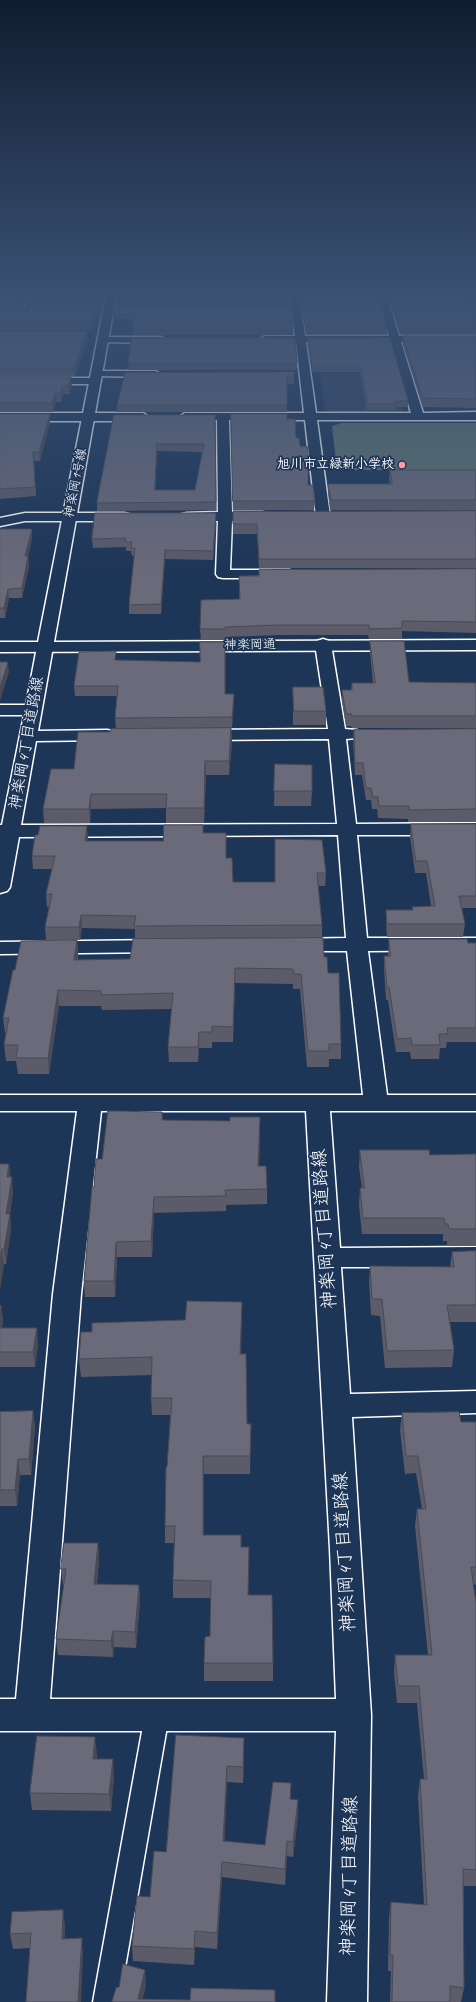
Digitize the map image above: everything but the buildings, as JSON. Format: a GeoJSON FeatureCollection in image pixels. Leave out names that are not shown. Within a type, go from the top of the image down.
{"type":"FeatureCollection","features":[{"type":"Feature","properties":{"kind":"street","name":"神楽岡1号線"},"geometry":{"type":"LineString","coordinates":[[44,647],[94,389]]}},
{"type":"Feature","properties":{"kind":"street"},"geometry":{"type":"LineString","coordinates":[[307,389],[323,516]]}},
{"type":"Feature","properties":{"kind":"street"},"geometry":{"type":"LineString","coordinates":[[410,389],[418,416]]}},
{"type":"Feature","properties":{"kind":"street"},"geometry":{"type":"LineString","coordinates":[[170,417],[476,416]]}},
{"type":"Feature","properties":{"kind":"street"},"geometry":{"type":"LineString","coordinates":[[0,417],[155,417]]}},
{"type":"Feature","properties":{"kind":"street"},"geometry":{"type":"LineString","coordinates":[[223,417],[225,516],[223,574],[302,574]]}},
{"type":"Feature","properties":{"kind":"street"},"geometry":{"type":"LineString","coordinates":[[170,517],[278,516]]}},
{"type":"Feature","properties":{"kind":"street"},"geometry":{"type":"LineString","coordinates":[[308,516],[338,516]]}},
{"type":"Feature","properties":{"kind":"street"},"geometry":{"type":"LineString","coordinates":[[0,522],[25,517],[139,517]]}},
{"type":"Feature","properties":{"kind":"street"},"geometry":{"type":"LineString","coordinates":[[323,644],[337,734],[357,944],[376,1103]]}},
{"type":"Feature","properties":{"kind":"street","name":"神楽岡通"},"geometry":{"type":"LineString","coordinates":[[0,647],[323,644],[476,645]]}},
{"type":"Feature","properties":{"kind":"street","name":"神楽岡4丁目道路線"},"geometry":{"type":"LineString","coordinates":[[0,887],[5,831],[28,736],[44,647]]}},
{"type":"Feature","properties":{"kind":"street"},"geometry":{"type":"LineString","coordinates":[[0,710],[32,710]]}},
{"type":"Feature","properties":{"kind":"street"},"geometry":{"type":"LineString","coordinates":[[186,735],[368,734]]}},
{"type":"Feature","properties":{"kind":"street"},"geometry":{"type":"LineString","coordinates":[[28,736],[123,735]]}},
{"type":"Feature","properties":{"kind":"street"},"geometry":{"type":"LineString","coordinates":[[5,831],[476,829]]}},
{"type":"Feature","properties":{"kind":"street"},"geometry":{"type":"LineString","coordinates":[[277,945],[476,944]]}},
{"type":"Feature","properties":{"kind":"street"},"geometry":{"type":"LineString","coordinates":[[0,948],[182,946]]}},
{"type":"Feature","properties":{"kind":"street","name":"神楽岡4丁目道路線"},"geometry":{"type":"LineString","coordinates":[[317,1102],[346,1549],[354,1715],[347,2002]]}},
{"type":"Feature","properties":{"kind":"street"},"geometry":{"type":"LineString","coordinates":[[0,1103],[476,1102]]}},
{"type":"Feature","properties":{"kind":"street"},"geometry":{"type":"LineString","coordinates":[[90,1103],[16,1714],[354,1715]]}},
{"type":"Feature","properties":{"kind":"street"},"geometry":{"type":"LineString","coordinates":[[326,1258],[476,1257]]}},
{"type":"Feature","properties":{"kind":"street"},"geometry":{"type":"LineString","coordinates":[[336,1406],[476,1402]]}},
{"type":"Feature","properties":{"kind":"lane"},"geometry":{"type":"LineString","coordinates":[[106,2002],[157,1715]]}},
{"type":"Feature","properties":{"kind":"shaded area"},"geometry":{"type":"Polygon","coordinates":[[[322,389],[399,389],[403,410],[396,412],[330,412],[325,409],[322,389]]]}},
{"type":"Feature","properties":{"kind":"green space"},"geometry":{"type":"Polygon","coordinates":[[[342,423],[476,423],[476,470],[337,470],[332,426],[342,423]]]}},
{"type":"Feature","properties":{"kind":"place","name":"旭川市立緑新小学校"},"geometry":{"type":"Point","coordinates":[402,465]}}]}
